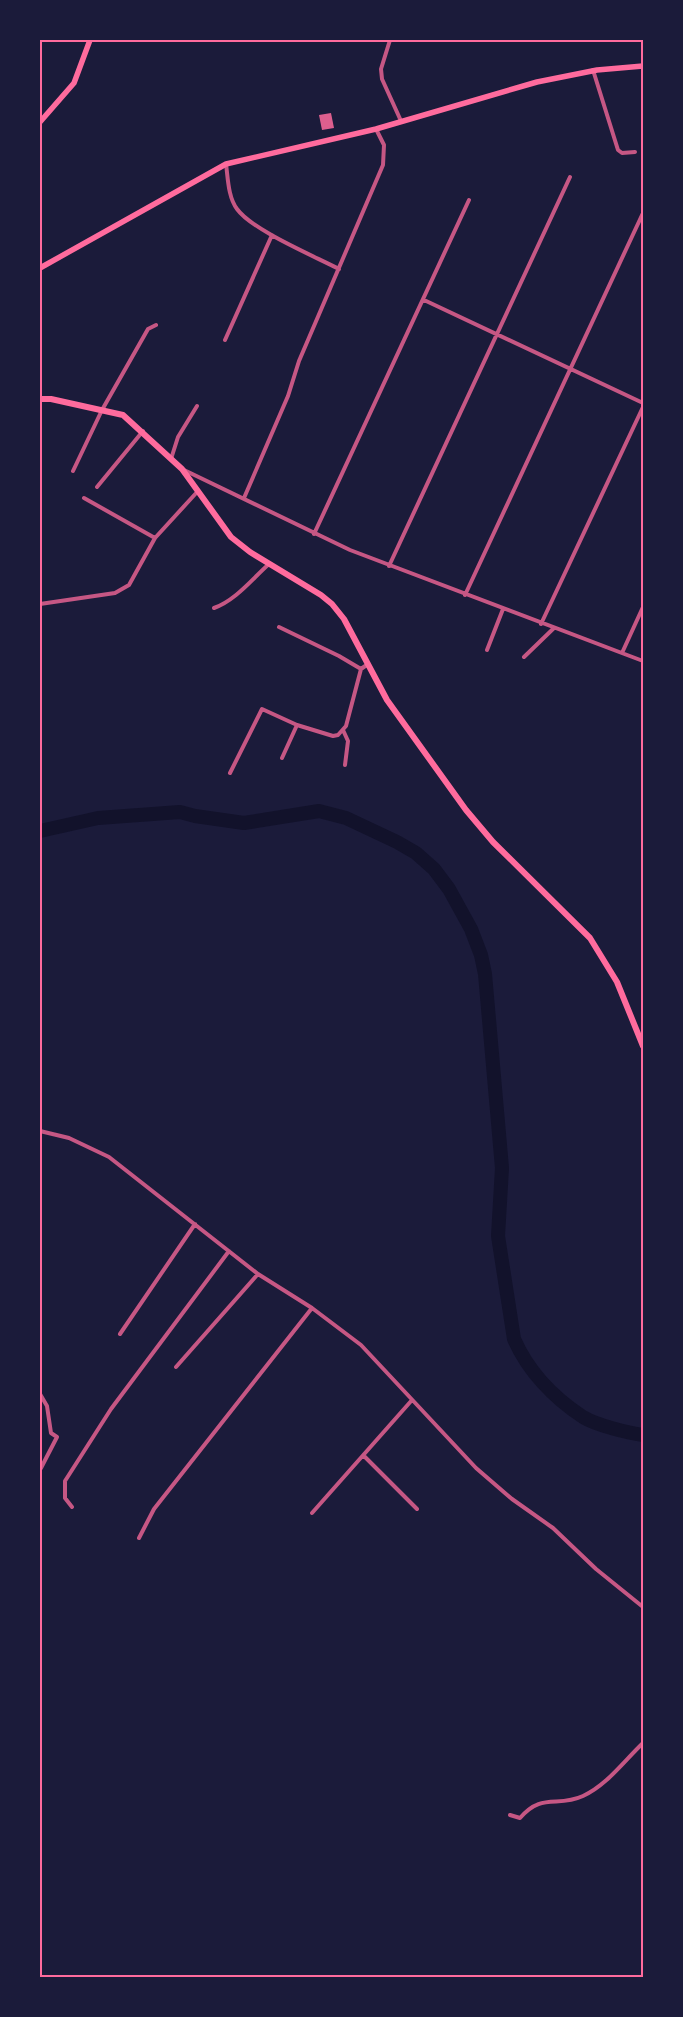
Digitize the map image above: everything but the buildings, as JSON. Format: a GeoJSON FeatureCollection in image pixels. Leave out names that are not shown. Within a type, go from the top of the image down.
{"type":"FeatureCollection","features":[{"type":"Feature","properties":{"kind":"main road"},"geometry":{"type":"LineString","coordinates":[[40,122],[74,83],[90,40]]}},
{"type":"Feature","properties":{"kind":"main road"},"geometry":{"type":"LineString","coordinates":[[40,268],[226,164],[376,129],[537,82],[593,70],[643,66]]}},
{"type":"Feature","properties":{"kind":"main road"},"geometry":{"type":"LineString","coordinates":[[40,399],[123,415],[143,431],[182,469],[232,537],[250,552],[321,595],[332,604],[344,619],[387,700],[466,810],[493,842],[590,938],[617,982],[643,1046]]}},
{"type":"Feature","properties":{"kind":"street"},"geometry":{"type":"LineString","coordinates":[[390,40],[381,69],[382,79],[401,121]]}},
{"type":"Feature","properties":{"kind":"street"},"geometry":{"type":"LineString","coordinates":[[593,70],[618,150],[622,153],[636,152]]}},
{"type":"Feature","properties":{"kind":"street"},"geometry":{"type":"LineString","coordinates":[[244,498],[288,396],[299,361],[383,164],[384,145],[376,129]]}},
{"type":"Feature","properties":{"kind":"street"},"geometry":{"type":"LineString","coordinates":[[226,164],[236,208],[272,235],[339,269]]}},
{"type":"Feature","properties":{"kind":"street"},"geometry":{"type":"LineString","coordinates":[[389,566],[570,177]]}},
{"type":"Feature","properties":{"kind":"street"},"geometry":{"type":"LineString","coordinates":[[314,534],[470,200]]}},
{"type":"Feature","properties":{"kind":"street"},"geometry":{"type":"LineString","coordinates":[[465,595],[643,213]]}},
{"type":"Feature","properties":{"kind":"street"},"geometry":{"type":"LineString","coordinates":[[225,340],[272,235]]}},
{"type":"Feature","properties":{"kind":"street"},"geometry":{"type":"LineString","coordinates":[[424,300],[643,403]]}},
{"type":"Feature","properties":{"kind":"street"},"geometry":{"type":"LineString","coordinates":[[73,471],[102,410],[148,329],[156,325]]}},
{"type":"Feature","properties":{"kind":"street"},"geometry":{"type":"LineString","coordinates":[[171,458],[178,437],[197,406]]}},
{"type":"Feature","properties":{"kind":"street"},"geometry":{"type":"LineString","coordinates":[[541,624],[643,407]]}},
{"type":"Feature","properties":{"kind":"street"},"geometry":{"type":"LineString","coordinates":[[97,487],[143,431]]}},
{"type":"Feature","properties":{"kind":"street"},"geometry":{"type":"LineString","coordinates":[[182,469],[314,534],[389,566],[643,661]]}},
{"type":"Feature","properties":{"kind":"street"},"geometry":{"type":"LineString","coordinates":[[40,604],[116,593],[130,585],[155,538],[198,491]]}},
{"type":"Feature","properties":{"kind":"street"},"geometry":{"type":"LineString","coordinates":[[84,498],[155,538]]}},
{"type":"Feature","properties":{"kind":"street"},"geometry":{"type":"LineString","coordinates":[[214,608],[231,600],[269,564]]}},
{"type":"Feature","properties":{"kind":"street"},"geometry":{"type":"LineString","coordinates":[[622,653],[643,606]]}},
{"type":"Feature","properties":{"kind":"street"},"geometry":{"type":"LineString","coordinates":[[487,650],[503,609]]}},
{"type":"Feature","properties":{"kind":"street"},"geometry":{"type":"LineString","coordinates":[[279,626],[339,656],[361,670]]}},
{"type":"Feature","properties":{"kind":"street"},"geometry":{"type":"LineString","coordinates":[[524,657],[554,628]]}},
{"type":"Feature","properties":{"kind":"street"},"geometry":{"type":"LineString","coordinates":[[230,773],[262,709],[297,725],[333,736],[338,735],[343,730],[361,670],[368,664]]}},
{"type":"Feature","properties":{"kind":"street"},"geometry":{"type":"LineString","coordinates":[[40,679],[40,692]]}},
{"type":"Feature","properties":{"kind":"street"},"geometry":{"type":"LineString","coordinates":[[282,758],[297,725]]}},
{"type":"Feature","properties":{"kind":"street"},"geometry":{"type":"LineString","coordinates":[[343,730],[348,741],[344,765]]}},
{"type":"Feature","properties":{"kind":"street"},"geometry":{"type":"LineString","coordinates":[[40,1131],[70,1138],[108,1157],[258,1274],[312,1308],[361,1345],[476,1468],[497,1487],[553,1528],[596,1569],[643,1607]]}},
{"type":"Feature","properties":{"kind":"street"},"geometry":{"type":"LineString","coordinates":[[120,1334],[195,1224]]}},
{"type":"Feature","properties":{"kind":"street"},"geometry":{"type":"LineString","coordinates":[[72,1507],[65,1498],[65,1481],[111,1409],[229,1251]]}},
{"type":"Feature","properties":{"kind":"street"},"geometry":{"type":"LineString","coordinates":[[176,1367],[258,1274]]}},
{"type":"Feature","properties":{"kind":"street"},"geometry":{"type":"LineString","coordinates":[[139,1538],[154,1509],[312,1308]]}},
{"type":"Feature","properties":{"kind":"street"},"geometry":{"type":"LineString","coordinates":[[40,1394],[47,1406],[51,1432],[57,1437],[41,1468]]}},
{"type":"Feature","properties":{"kind":"street"},"geometry":{"type":"LineString","coordinates":[[312,1513],[412,1400]]}},
{"type":"Feature","properties":{"kind":"street"},"geometry":{"type":"LineString","coordinates":[[364,1456],[417,1509]]}},
{"type":"Feature","properties":{"kind":"street"},"geometry":{"type":"LineString","coordinates":[[510,1815],[520,1818],[528,1809],[538,1803],[570,1801],[584,1796],[617,1770],[643,1743]]}},
{"type":"Feature","properties":{"kind":"waterway"},"geometry":{"type":"LineString","coordinates":[[40,831],[98,818],[180,812],[244,823],[319,811],[346,818],[397,842],[416,853],[434,869],[449,889],[471,929],[481,955],[485,974],[502,1168],[498,1236],[514,1339],[534,1373],[572,1410],[596,1423],[621,1431],[643,1435]]}}]}
